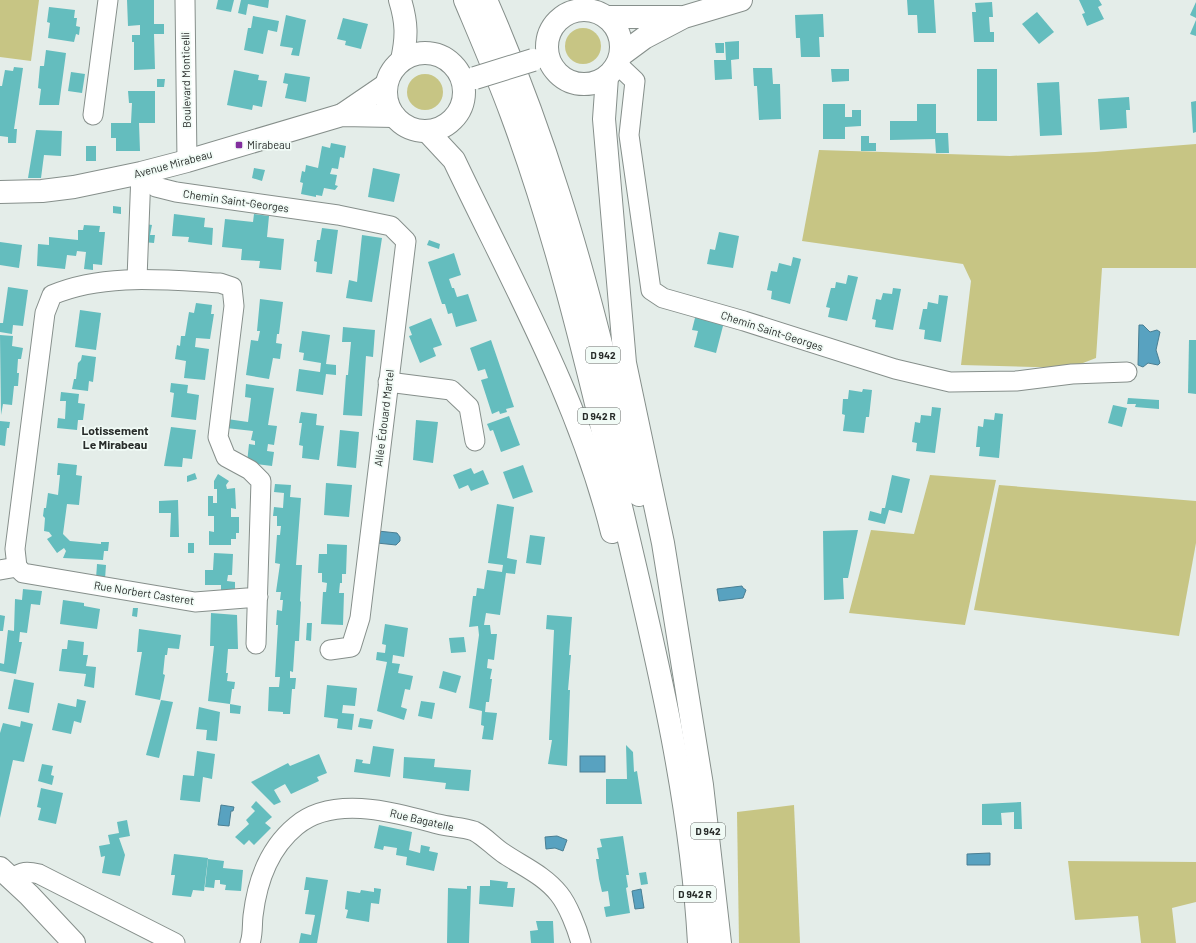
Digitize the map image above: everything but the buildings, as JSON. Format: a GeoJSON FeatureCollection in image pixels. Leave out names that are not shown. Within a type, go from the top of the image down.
{"type":"FeatureCollection","features":[{"type":"Feature","properties":{"kind":"main road"},"geometry":{"type":"LineString","coordinates":[[400,0],[405,16],[407,38],[402,60]]}},
{"type":"Feature","properties":{"kind":"main road","name":"D 942 R"},"geometry":{"type":"LineString","coordinates":[[465,0],[511,113],[540,201],[565,284],[596,405],[668,710],[690,844],[699,943]]}},
{"type":"Feature","properties":{"kind":"main road","name":"D 942"},"geometry":{"type":"LineString","coordinates":[[486,0],[515,67],[559,195],[582,270],[653,550],[690,719],[702,785],[720,943]]}},
{"type":"Feature","properties":{"kind":"main road"},"geometry":{"type":"LineString","coordinates":[[540,58],[566,80],[576,84],[587,85],[597,82],[644,38],[684,17],[741,0]]}},
{"type":"Feature","properties":{"kind":"main road"},"geometry":{"type":"LineString","coordinates":[[540,58],[556,23],[564,15],[575,10],[578,5],[598,12],[607,18],[616,28],[621,41],[604,119],[625,363],[663,543],[690,719]]}},
{"type":"Feature","properties":{"kind":"main road"},"geometry":{"type":"LineString","coordinates":[[607,18],[684,17]]}},
{"type":"Feature","properties":{"kind":"main road"},"geometry":{"type":"LineString","coordinates":[[422,52],[433,53],[443,57],[452,63],[469,80],[457,115],[449,123],[438,129],[427,131],[415,130],[403,125],[394,116],[387,102],[386,85],[389,76],[402,60],[411,55],[422,52]]}},
{"type":"Feature","properties":{"kind":"main road"},"geometry":{"type":"LineString","coordinates":[[469,80],[540,58]]}},
{"type":"Feature","properties":{"kind":"main road"},"geometry":{"type":"LineString","coordinates":[[342,114],[386,85]]}},
{"type":"Feature","properties":{"kind":"main road","name":"Avenue Mirabeau"},"geometry":{"type":"LineString","coordinates":[[0,192],[42,191],[68,188],[141,173],[187,161],[342,114]]}},
{"type":"Feature","properties":{"kind":"main road"},"geometry":{"type":"LineString","coordinates":[[342,114],[394,116]]}},
{"type":"Feature","properties":{"kind":"main road"},"geometry":{"type":"LineString","coordinates":[[427,131],[454,160],[562,383],[577,420],[608,515],[663,755],[690,844]]}},
{"type":"Feature","properties":{"kind":"main road"},"geometry":{"type":"LineString","coordinates":[[6,874],[74,943]]}},
{"type":"Feature","properties":{"kind":"street"},"geometry":{"type":"LineString","coordinates":[[93,115],[108,0]]}},
{"type":"Feature","properties":{"kind":"street","name":"Boulevard Monticelli"},"geometry":{"type":"LineString","coordinates":[[185,0],[187,161]]}},
{"type":"Feature","properties":{"kind":"street","name":"Chemin Saint-Georges"},"geometry":{"type":"LineString","coordinates":[[615,65],[635,81],[629,135],[651,290],[663,298],[744,320],[895,370],[950,382],[1016,381],[1072,374],[1127,372]]}},
{"type":"Feature","properties":{"kind":"street"},"geometry":{"type":"LineString","coordinates":[[137,279],[141,173]]}},
{"type":"Feature","properties":{"kind":"street","name":"Chemin Saint-Georges"},"geometry":{"type":"LineString","coordinates":[[141,173],[156,187],[176,192],[338,215]]}},
{"type":"Feature","properties":{"kind":"street","name":"Allée Édouard Martel"},"geometry":{"type":"LineString","coordinates":[[330,650],[351,647],[360,618],[406,241],[391,226],[338,215]]}},
{"type":"Feature","properties":{"kind":"street","name":"Rue Norbert Casteret"},"geometry":{"type":"LineString","coordinates":[[137,279],[220,282],[232,288],[234,306],[218,437],[226,458],[250,470],[261,481],[258,597],[195,602],[23,573],[8,568],[16,549],[45,313],[52,295],[71,287],[137,279]]}},
{"type":"Feature","properties":{"kind":"street"},"geometry":{"type":"LineString","coordinates":[[388,382],[452,390],[470,407],[475,441]]}},
{"type":"Feature","properties":{"kind":"street"},"geometry":{"type":"LineString","coordinates":[[256,644],[258,597]]}},
{"type":"Feature","properties":{"kind":"street","name":"Rue Bagatelle"},"geometry":{"type":"LineString","coordinates":[[250,943],[257,887],[266,865],[277,847],[296,826],[310,817],[339,809],[397,812],[440,825],[474,831],[504,854],[538,873],[559,894],[578,931],[581,943]]}},
{"type":"Feature","properties":{"kind":"street"},"geometry":{"type":"LineString","coordinates":[[6,874],[28,872],[39,874],[175,943]]}},
{"type":"Feature","properties":{"kind":"shaded area"},"geometry":{"type":"Polygon","coordinates":[[[0,0],[39,0],[31,61],[0,57],[0,0]]]}},
{"type":"Feature","properties":{"kind":"shaded area"},"geometry":{"type":"Polygon","coordinates":[[[586,28],[596,33],[600,39],[600,53],[596,59],[590,63],[580,64],[570,59],[566,53],[565,43],[570,33],[576,29],[586,28]]]}},
{"type":"Feature","properties":{"kind":"shaded area"},"geometry":{"type":"Polygon","coordinates":[[[428,74],[438,79],[442,85],[442,99],[438,105],[432,109],[422,110],[412,105],[408,99],[407,89],[412,79],[418,75],[428,74]]]}},
{"type":"Feature","properties":{"kind":"shaded area"},"geometry":{"type":"Polygon","coordinates":[[[1196,144],[1196,268],[1102,268],[1096,358],[1070,368],[961,365],[971,281],[963,264],[802,241],[819,150],[1010,156],[1095,152],[1196,144]]]}},
{"type":"Feature","properties":{"kind":"shaded area"},"geometry":{"type":"Polygon","coordinates":[[[930,475],[996,480],[965,625],[849,613],[871,530],[914,534],[930,475]]]}},
{"type":"Feature","properties":{"kind":"shaded area"},"geometry":{"type":"Polygon","coordinates":[[[999,485],[1196,501],[1196,543],[1179,636],[974,610],[999,485]]]}},
{"type":"Feature","properties":{"kind":"shaded area"},"geometry":{"type":"Polygon","coordinates":[[[794,805],[800,943],[739,943],[737,812],[794,805]]]}},
{"type":"Feature","properties":{"kind":"shaded area"},"geometry":{"type":"Polygon","coordinates":[[[1068,861],[1196,862],[1196,902],[1172,908],[1176,943],[1141,943],[1138,916],[1075,920],[1068,861]]]}},
{"type":"Feature","properties":{"kind":"water"},"geometry":{"type":"Polygon","coordinates":[[[1139,325],[1143,325],[1150,332],[1157,330],[1160,332],[1156,350],[1160,363],[1158,365],[1148,363],[1143,367],[1138,365],[1139,325]]]}},
{"type":"Feature","properties":{"kind":"water"},"geometry":{"type":"Polygon","coordinates":[[[378,531],[397,533],[400,537],[400,541],[396,545],[377,543],[378,531]]]}},
{"type":"Feature","properties":{"kind":"water"},"geometry":{"type":"Polygon","coordinates":[[[742,586],[746,590],[743,598],[719,601],[717,589],[742,586]]]}},
{"type":"Feature","properties":{"kind":"water"},"geometry":{"type":"Polygon","coordinates":[[[580,756],[605,756],[605,772],[580,772],[580,756]]]}},
{"type":"Feature","properties":{"kind":"water"},"geometry":{"type":"Polygon","coordinates":[[[221,805],[234,807],[233,811],[231,811],[229,826],[218,825],[221,805]]]}},
{"type":"Feature","properties":{"kind":"water"},"geometry":{"type":"Polygon","coordinates":[[[557,836],[567,840],[563,851],[555,848],[546,849],[545,837],[557,836]]]}},
{"type":"Feature","properties":{"kind":"water"},"geometry":{"type":"Polygon","coordinates":[[[990,853],[990,865],[967,865],[967,854],[990,853]]]}},
{"type":"Feature","properties":{"kind":"water"},"geometry":{"type":"Polygon","coordinates":[[[641,889],[644,908],[635,909],[632,891],[641,889]]]}},
{"type":"Feature","properties":{"kind":"place","name":"Mirabeau"},"geometry":{"type":"Point","coordinates":[239,145]}},
{"type":"Feature","properties":{"kind":"district","name":"Lotissement Le Mirabeau"},"geometry":{"type":"Point","coordinates":[115,438]}}]}
